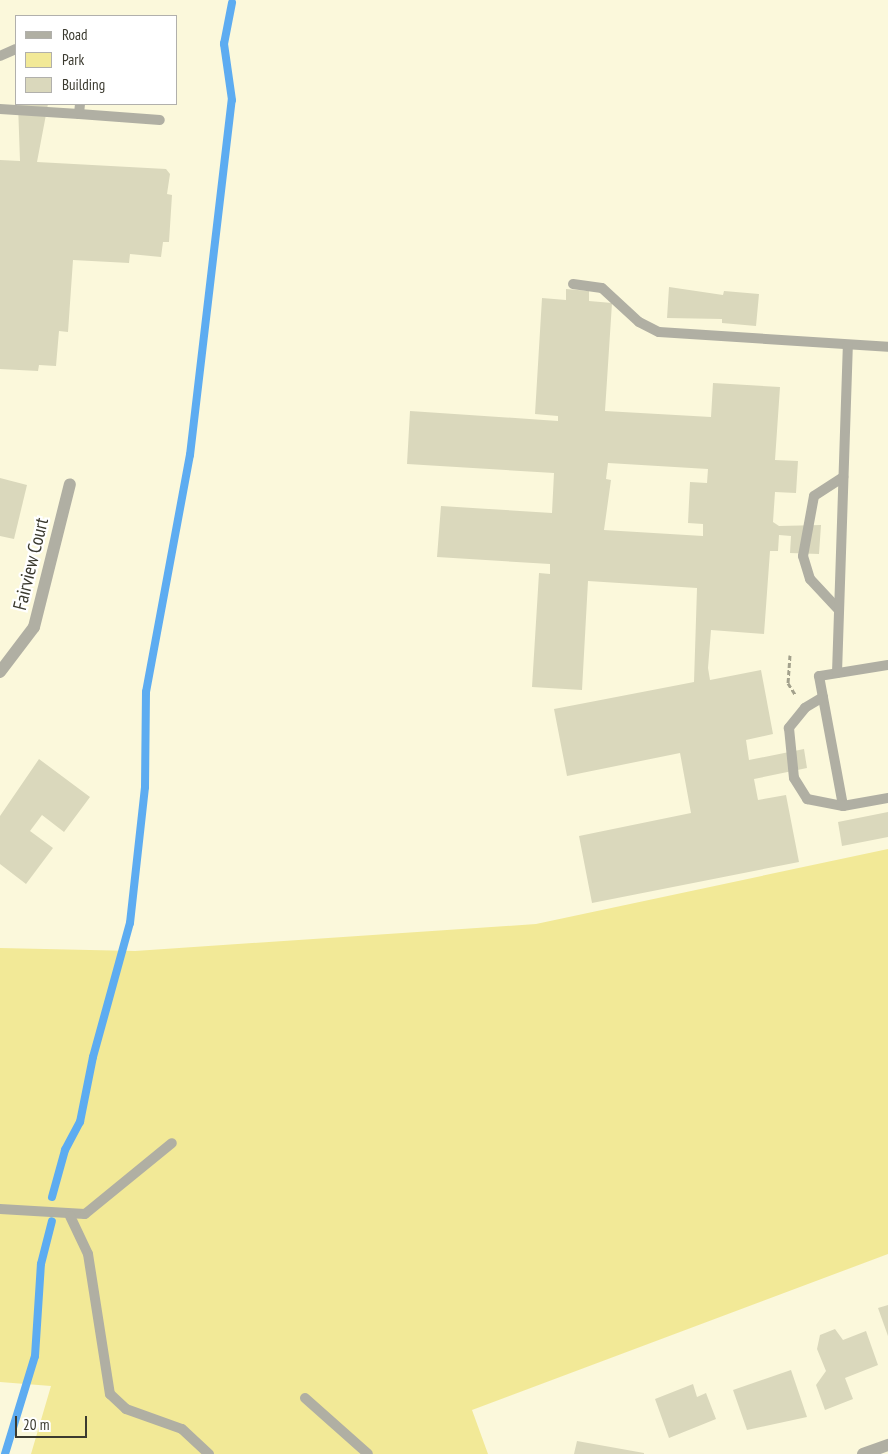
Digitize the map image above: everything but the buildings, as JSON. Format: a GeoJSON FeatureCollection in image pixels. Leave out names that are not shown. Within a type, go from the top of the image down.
{"type":"FeatureCollection","features":[{"type":"Feature","properties":{"kind":"street","name":"Fairview Court"},"geometry":{"type":"LineString","coordinates":[[0,672],[34,627],[70,484]]}},
{"type":"Feature","properties":{"kind":"street"},"geometry":{"type":"LineString","coordinates":[[863,1454],[884,1449]]}},
{"type":"Feature","properties":{"kind":"lane"},"geometry":{"type":"LineString","coordinates":[[0,56],[15,49]]}},
{"type":"Feature","properties":{"kind":"lane"},"geometry":{"type":"LineString","coordinates":[[0,108],[80,109],[160,120]]}},
{"type":"Feature","properties":{"kind":"lane"},"geometry":{"type":"LineString","coordinates":[[573,284],[602,288],[618,298],[639,322],[659,332],[888,347]]}},
{"type":"Feature","properties":{"kind":"lane"},"geometry":{"type":"LineString","coordinates":[[836,673],[848,345]]}},
{"type":"Feature","properties":{"kind":"lane"},"geometry":{"type":"LineString","coordinates":[[838,609],[810,579],[803,556],[814,496],[843,477]]}},
{"type":"Feature","properties":{"kind":"lane"},"geometry":{"type":"LineString","coordinates":[[843,806],[819,676],[888,665]]}},
{"type":"Feature","properties":{"kind":"lane"},"geometry":{"type":"LineString","coordinates":[[823,697],[804,708],[789,728],[790,759],[798,791],[807,799],[843,806],[888,798]]}},
{"type":"Feature","properties":{"kind":"lane"},"geometry":{"type":"LineString","coordinates":[[0,1209],[70,1216],[85,1214],[137,1168],[172,1144]]}},
{"type":"Feature","properties":{"kind":"lane"},"geometry":{"type":"LineString","coordinates":[[70,1216],[88,1254],[110,1394],[126,1409],[182,1429],[209,1454]]}},
{"type":"Feature","properties":{"kind":"lane"},"geometry":{"type":"LineString","coordinates":[[305,1398],[368,1454]]}},
{"type":"Feature","properties":{"kind":"path"},"geometry":{"type":"LineString","coordinates":[[790,654],[788,683],[797,698]]}},
{"type":"Feature","properties":{"kind":"green space"},"geometry":{"type":"Polygon","coordinates":[[[888,849],[888,1254],[472,1410],[488,1454],[31,1454],[51,1386],[0,1382],[0,948],[135,951],[536,924],[888,849]]]}},
{"type":"Feature","properties":{"kind":"waterway"},"geometry":{"type":"LineString","coordinates":[[52,1197],[65,1150],[80,1122],[93,1057],[130,923],[145,787],[146,692],[190,455],[232,100],[224,44],[232,3]]}},
{"type":"Feature","properties":{"kind":"waterway"},"geometry":{"type":"LineString","coordinates":[[5,1454],[35,1356],[41,1264],[52,1221]]}}]}
